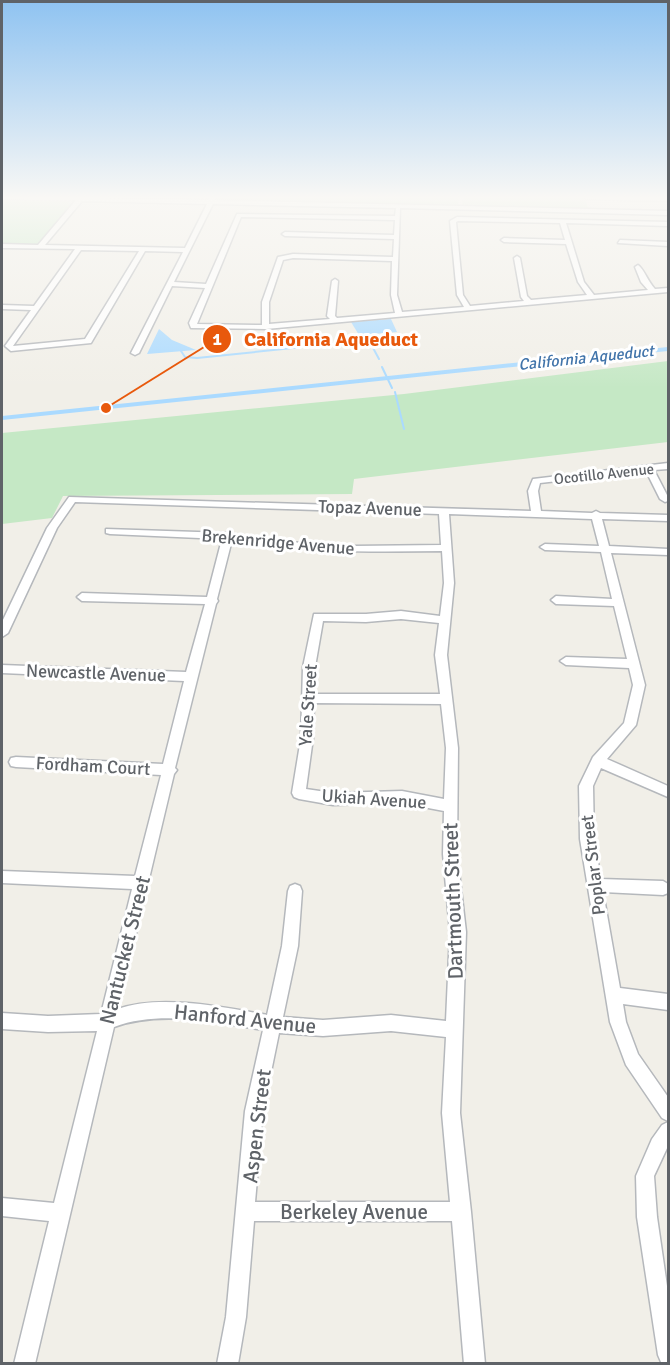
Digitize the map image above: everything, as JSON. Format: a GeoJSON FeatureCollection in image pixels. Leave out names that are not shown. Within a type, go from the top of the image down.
{"type":"FeatureCollection","features":[{"type":"Feature","properties":{"kind":"street"},"geometry":{"type":"LineString","coordinates":[[70,261],[9,346],[11,349],[88,341],[136,261]]}},
{"type":"Feature","properties":{"kind":"street"},"geometry":{"type":"LineString","coordinates":[[135,353],[182,261]]}},
{"type":"Feature","properties":{"kind":"street"},"geometry":{"type":"LineString","coordinates":[[220,261],[193,323],[194,326],[266,327],[669,290]]}},
{"type":"Feature","properties":{"kind":"street"},"geometry":{"type":"LineString","coordinates":[[266,327],[263,320],[278,261]]}},
{"type":"Feature","properties":{"kind":"street"},"geometry":{"type":"LineString","coordinates":[[396,261],[394,295],[396,308],[400,315]]}},
{"type":"Feature","properties":{"kind":"street"},"geometry":{"type":"LineString","coordinates":[[457,261],[460,294],[468,308]]}},
{"type":"Feature","properties":{"kind":"street"},"geometry":{"type":"LineString","coordinates":[[517,261],[524,297],[530,303]]}},
{"type":"Feature","properties":{"kind":"street"},"geometry":{"type":"LineString","coordinates":[[575,261],[581,282],[592,297]]}},
{"type":"Feature","properties":{"kind":"street"},"geometry":{"type":"LineString","coordinates":[[638,267],[644,282],[653,291]]}},
{"type":"Feature","properties":{"kind":"street"},"geometry":{"type":"LineString","coordinates":[[335,281],[331,316],[335,320]]}},
{"type":"Feature","properties":{"kind":"street"},"geometry":{"type":"LineString","coordinates":[[170,284],[210,285]]}},
{"type":"Feature","properties":{"kind":"street"},"geometry":{"type":"LineString","coordinates":[[2,307],[37,308]]}},
{"type":"Feature","properties":{"kind":"street","name":"Ocotillo Avenue"},"geometry":{"type":"LineString","coordinates":[[536,512],[533,491],[536,481],[669,466]]}},
{"type":"Feature","properties":{"kind":"street"},"geometry":{"type":"LineString","coordinates":[[649,469],[665,499]]}},
{"type":"Feature","properties":{"kind":"street","name":"Topaz Avenue"},"geometry":{"type":"LineString","coordinates":[[2,633],[52,528],[72,499],[669,518]]}},
{"type":"Feature","properties":{"kind":"street","name":"Dartmouth Street"},"geometry":{"type":"LineString","coordinates":[[444,510],[449,583],[441,655],[452,748],[450,854],[458,932],[451,1113],[475,1364]]}},
{"type":"Feature","properties":{"kind":"street","name":"Poplar Street"},"geometry":{"type":"LineString","coordinates":[[596,514],[607,549],[639,685],[630,724],[598,761],[586,786],[587,839],[618,1022],[632,1059],[669,1112]]}},
{"type":"Feature","properties":{"kind":"street","name":"Brekenridge Avenue"},"geometry":{"type":"LineString","coordinates":[[110,531],[228,536],[270,544],[333,548],[446,548]]}},
{"type":"Feature","properties":{"kind":"street","name":"Nantucket Street"},"geometry":{"type":"LineString","coordinates":[[24,1364],[170,770],[190,677],[213,601],[228,536]]}},
{"type":"Feature","properties":{"kind":"street"},"geometry":{"type":"LineString","coordinates":[[545,547],[669,552]]}},
{"type":"Feature","properties":{"kind":"street"},"geometry":{"type":"LineString","coordinates":[[82,597],[213,601]]}},
{"type":"Feature","properties":{"kind":"street"},"geometry":{"type":"LineString","coordinates":[[556,600],[618,603]]}},
{"type":"Feature","properties":{"kind":"street","name":"Yale Street"},"geometry":{"type":"LineString","coordinates":[[299,793],[307,738],[309,667],[318,617],[366,618],[401,615],[444,620]]}},
{"type":"Feature","properties":{"kind":"street"},"geometry":{"type":"LineString","coordinates":[[566,661],[634,664]]}},
{"type":"Feature","properties":{"kind":"street","name":"Newcastle Avenue"},"geometry":{"type":"LineString","coordinates":[[2,669],[190,677]]}},
{"type":"Feature","properties":{"kind":"street"},"geometry":{"type":"LineString","coordinates":[[307,698],[445,699]]}},
{"type":"Feature","properties":{"kind":"street"},"geometry":{"type":"LineString","coordinates":[[598,761],[669,792]]}},
{"type":"Feature","properties":{"kind":"street","name":"Fordham Court"},"geometry":{"type":"LineString","coordinates":[[16,762],[170,770]]}},
{"type":"Feature","properties":{"kind":"street","name":"Ukiah Avenue"},"geometry":{"type":"LineString","coordinates":[[299,793],[333,799],[402,797],[450,806]]}},
{"type":"Feature","properties":{"kind":"street"},"geometry":{"type":"LineString","coordinates":[[2,877],[141,883]]}},
{"type":"Feature","properties":{"kind":"street"},"geometry":{"type":"LineString","coordinates":[[594,885],[663,888]]}},
{"type":"Feature","properties":{"kind":"street","name":"Aspen Street"},"geometry":{"type":"LineString","coordinates":[[227,1364],[236,1317],[254,1111],[290,946],[295,891]]}},
{"type":"Feature","properties":{"kind":"street"},"geometry":{"type":"LineString","coordinates":[[613,995],[669,1002]]}},
{"type":"Feature","properties":{"kind":"street","name":"Hanford Avenue"},"geometry":{"type":"LineString","coordinates":[[2,1021],[48,1024],[107,1022],[133,1012],[202,1011],[273,1024],[323,1028],[391,1023],[454,1030]]}},
{"type":"Feature","properties":{"kind":"street"},"geometry":{"type":"LineString","coordinates":[[669,1131],[658,1145],[645,1176],[647,1217],[669,1355]]}},
{"type":"Feature","properties":{"kind":"street"},"geometry":{"type":"LineString","coordinates":[[2,1207],[62,1213]]}},
{"type":"Feature","properties":{"kind":"street","name":"Berkeley Avenue"},"geometry":{"type":"LineString","coordinates":[[246,1211],[462,1212]]}},
{"type":"Feature","properties":{"kind":"green space"},"geometry":{"type":"Polygon","coordinates":[[[668,361],[668,442],[354,479],[352,494],[63,496],[52,518],[2,524],[2,433],[404,394],[668,361]]]}},
{"type":"Feature","properties":{"kind":"water"},"geometry":{"type":"Polygon","coordinates":[[[391,319],[397,332],[359,335],[351,322],[391,319]]]}},
{"type":"Feature","properties":{"kind":"water"},"geometry":{"type":"Polygon","coordinates":[[[159,329],[172,340],[196,350],[147,354],[159,329]]]}},
{"type":"Feature","properties":{"kind":"waterway"},"geometry":{"type":"LineString","coordinates":[[372,334],[375,341],[372,346]]}},
{"type":"Feature","properties":{"kind":"waterway"},"geometry":{"type":"LineString","coordinates":[[181,351],[185,357],[197,358],[361,341],[372,346]]}},
{"type":"Feature","properties":{"kind":"waterway"},"geometry":{"type":"LineString","coordinates":[[372,346],[379,359]]}},
{"type":"Feature","properties":{"kind":"waterway","name":"California Aqueduct"},"geometry":{"type":"LineString","coordinates":[[2,418],[668,349]]}},
{"type":"Feature","properties":{"kind":"waterway","name":"California Aqueduct"},"geometry":{"type":"LineString","coordinates":[[382,367],[392,388]]}},
{"type":"Feature","properties":{"kind":"waterway"},"geometry":{"type":"LineString","coordinates":[[395,392],[404,429]]}},
{"type":"Feature","properties":{"kind":"place","name":"California Aqueduct"},"geometry":{"type":"Point","coordinates":[106,408]}}]}
